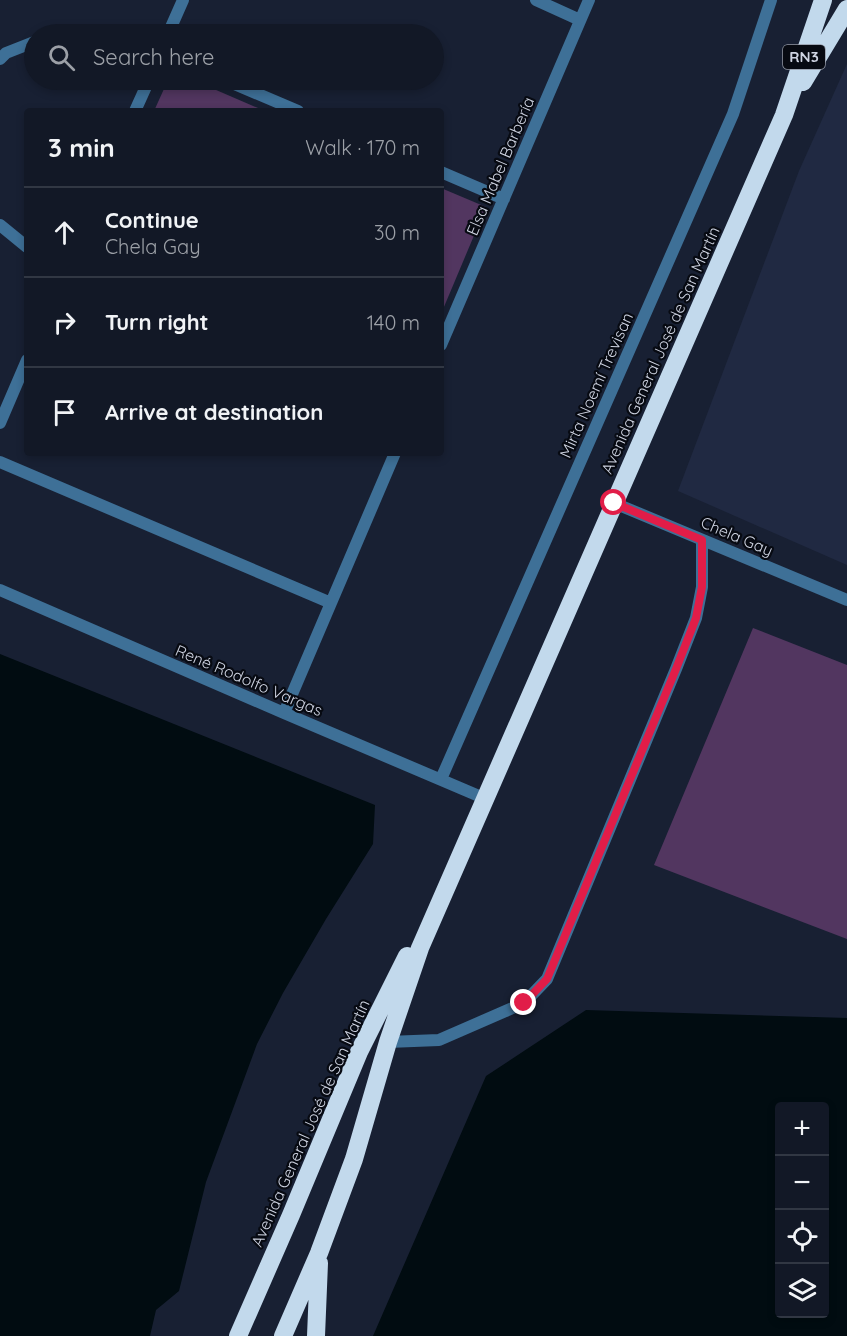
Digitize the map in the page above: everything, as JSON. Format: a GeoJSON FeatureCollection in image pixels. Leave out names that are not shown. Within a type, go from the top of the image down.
{"type":"FeatureCollection","features":[{"type":"Feature","properties":{"kind":"highway","name":"Avenida General José de San Martín"},"geometry":{"type":"LineString","coordinates":[[283,1336],[319,1253],[354,1159],[388,1042],[420,948],[784,115],[823,0]]}},
{"type":"Feature","properties":{"kind":"highway","name":"Avenida General José de San Martín"},"geometry":{"type":"LineString","coordinates":[[784,115],[847,9]]}},
{"type":"Feature","properties":{"kind":"highway","name":"Avenida General José de San Martín"},"geometry":{"type":"LineString","coordinates":[[238,1336],[359,1052],[486,799]]}},
{"type":"Feature","properties":{"kind":"highway"},"geometry":{"type":"LineString","coordinates":[[316,1336],[319,1253]]}},
{"type":"Feature","properties":{"kind":"street"},"geometry":{"type":"LineString","coordinates":[[172,24],[183,0]]}},
{"type":"Feature","properties":{"kind":"street"},"geometry":{"type":"LineString","coordinates":[[536,0],[580,20]]}},
{"type":"Feature","properties":{"kind":"street","name":"Elsa Mabel Barbería"},"geometry":{"type":"LineString","coordinates":[[444,338],[589,0]]}},
{"type":"Feature","properties":{"kind":"street","name":"Mirta Noemí Trevisan"},"geometry":{"type":"LineString","coordinates":[[441,779],[733,114],[771,0]]}},
{"type":"Feature","properties":{"kind":"street"},"geometry":{"type":"LineString","coordinates":[[0,59],[6,53],[24,46]]}},
{"type":"Feature","properties":{"kind":"street"},"geometry":{"type":"LineString","coordinates":[[136,108],[144,90]]}},
{"type":"Feature","properties":{"kind":"street"},"geometry":{"type":"LineString","coordinates":[[249,90],[291,108]]}},
{"type":"Feature","properties":{"kind":"street"},"geometry":{"type":"LineString","coordinates":[[444,173],[504,199]]}},
{"type":"Feature","properties":{"kind":"street"},"geometry":{"type":"LineString","coordinates":[[0,225],[24,245]]}},
{"type":"Feature","properties":{"kind":"street"},"geometry":{"type":"LineString","coordinates":[[0,423],[24,367]]}},
{"type":"Feature","properties":{"kind":"street"},"geometry":{"type":"LineString","coordinates":[[284,714],[394,456]]}},
{"type":"Feature","properties":{"kind":"street"},"geometry":{"type":"LineString","coordinates":[[0,462],[331,603]]}},
{"type":"Feature","properties":{"kind":"street","name":"Chela Gay"},"geometry":{"type":"LineString","coordinates":[[614,503],[847,600]]}},
{"type":"Feature","properties":{"kind":"street"},"geometry":{"type":"LineString","coordinates":[[388,1042],[439,1040],[524,1003],[547,979],[696,618],[702,587],[702,540]]}},
{"type":"Feature","properties":{"kind":"street","name":"René Rodolfo Vargas"},"geometry":{"type":"LineString","coordinates":[[0,590],[486,799]]}},
{"type":"Feature","properties":{"kind":"shaded area"},"geometry":{"type":"Polygon","coordinates":[[[847,64],[847,565],[678,491],[799,171],[847,64]]]}},
{"type":"Feature","properties":{"kind":"shaded area"},"geometry":{"type":"Polygon","coordinates":[[[163,90],[216,90],[258,108],[155,108],[163,90]]]}},
{"type":"Feature","properties":{"kind":"shaded area"},"geometry":{"type":"Polygon","coordinates":[[[444,189],[486,207],[444,307],[444,189]]]}},
{"type":"Feature","properties":{"kind":"shaded area"},"geometry":{"type":"Polygon","coordinates":[[[753,628],[847,665],[847,939],[654,865],[753,628]]]}},
{"type":"Feature","properties":{"kind":"shaded area"},"geometry":{"type":"Polygon","coordinates":[[[0,654],[375,805],[373,844],[283,993],[257,1044],[206,1182],[179,1291],[156,1310],[150,1336],[0,1336],[0,654]]]}},
{"type":"Feature","properties":{"kind":"shaded area"},"geometry":{"type":"Polygon","coordinates":[[[586,1010],[847,1018],[847,1336],[373,1336],[486,1076],[586,1010]]]}},
{"type":"Feature","properties":{"kind":"route"},"geometry":{"type":"LineString","coordinates":[[524,1003],[547,979],[676,669],[696,618],[702,587],[702,540],[614,503]]}}]}
